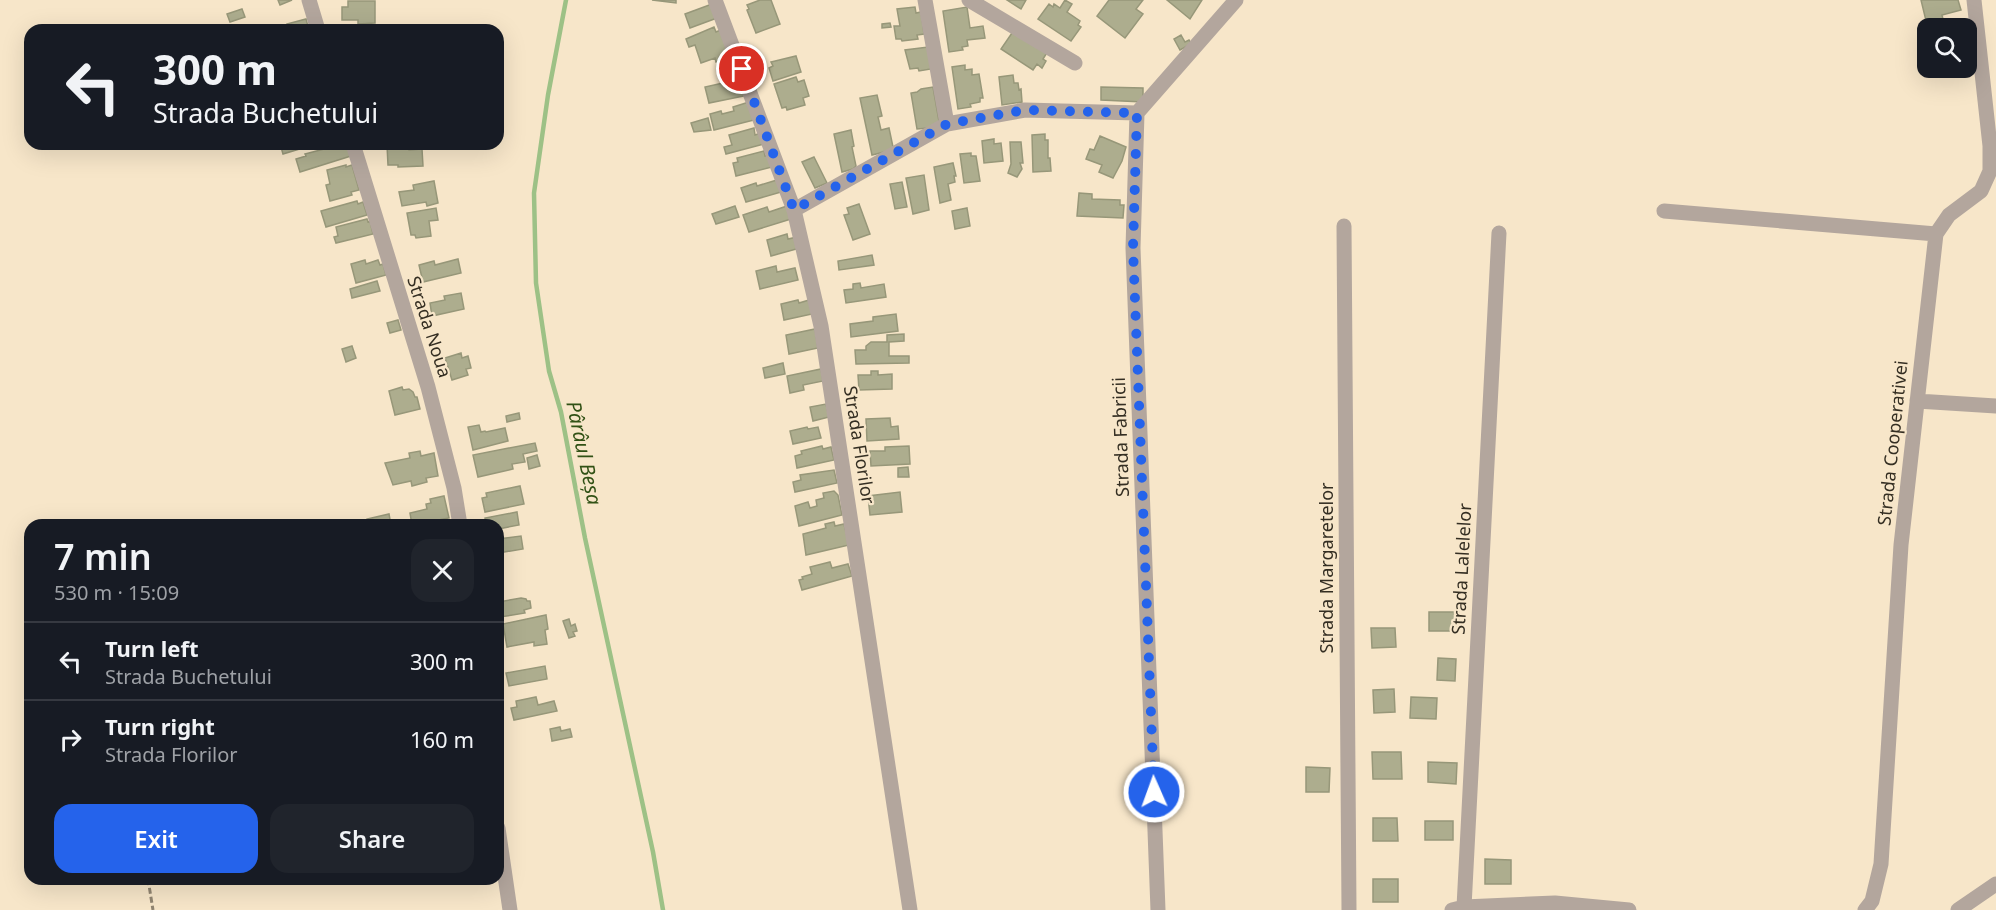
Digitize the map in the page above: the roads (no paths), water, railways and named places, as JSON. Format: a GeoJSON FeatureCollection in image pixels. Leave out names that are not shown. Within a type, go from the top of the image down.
{"type":"FeatureCollection","features":[{"type":"Feature","properties":{"kind":"street"},"geometry":{"type":"LineString","coordinates":[[309,0],[316,24]]}},
{"type":"Feature","properties":{"kind":"street","name":"Strada Florilor"},"geometry":{"type":"LineString","coordinates":[[716,0],[794,210],[821,326],[910,910]]}},
{"type":"Feature","properties":{"kind":"street"},"geometry":{"type":"LineString","coordinates":[[925,0],[947,124]]}},
{"type":"Feature","properties":{"kind":"street"},"geometry":{"type":"LineString","coordinates":[[969,0],[1075,63]]}},
{"type":"Feature","properties":{"kind":"street"},"geometry":{"type":"LineString","coordinates":[[794,210],[947,124],[1025,110],[1137,113],[1236,0]]}},
{"type":"Feature","properties":{"kind":"street"},"geometry":{"type":"LineString","coordinates":[[1664,211],[1936,234],[1949,215],[1981,191],[1990,171],[1990,146],[1974,0]]}},
{"type":"Feature","properties":{"kind":"street","name":"Strada Fabricii"},"geometry":{"type":"LineString","coordinates":[[1137,113],[1133,248],[1158,910]]}},
{"type":"Feature","properties":{"kind":"street","name":"Strada Noua"},"geometry":{"type":"LineString","coordinates":[[355,150],[428,387],[454,488],[459,519]]}},
{"type":"Feature","properties":{"kind":"street","name":"Strada Margaretelor"},"geometry":{"type":"LineString","coordinates":[[1344,226],[1349,910]]}},
{"type":"Feature","properties":{"kind":"street","name":"Strada Lalelelor"},"geometry":{"type":"LineString","coordinates":[[1458,908],[1499,233]]}},
{"type":"Feature","properties":{"kind":"street","name":"Strada Cooperativei"},"geometry":{"type":"LineString","coordinates":[[1865,910],[1872,900],[1881,864],[1901,545],[1936,234]]}},
{"type":"Feature","properties":{"kind":"street"},"geometry":{"type":"LineString","coordinates":[[1917,401],[1996,406]]}},
{"type":"Feature","properties":{"kind":"street"},"geometry":{"type":"LineString","coordinates":[[504,869],[510,910]]}},
{"type":"Feature","properties":{"kind":"street"},"geometry":{"type":"LineString","coordinates":[[1958,910],[1996,884]]}},
{"type":"Feature","properties":{"kind":"street"},"geometry":{"type":"LineString","coordinates":[[1458,908],[1555,903],[1629,910]]}},
{"type":"Feature","properties":{"kind":"waterway","name":"Pârâul Beșa"},"geometry":{"type":"LineString","coordinates":[[566,0],[548,95],[534,193],[536,283],[549,371],[561,412],[585,538],[653,852],[663,910]]}}]}
